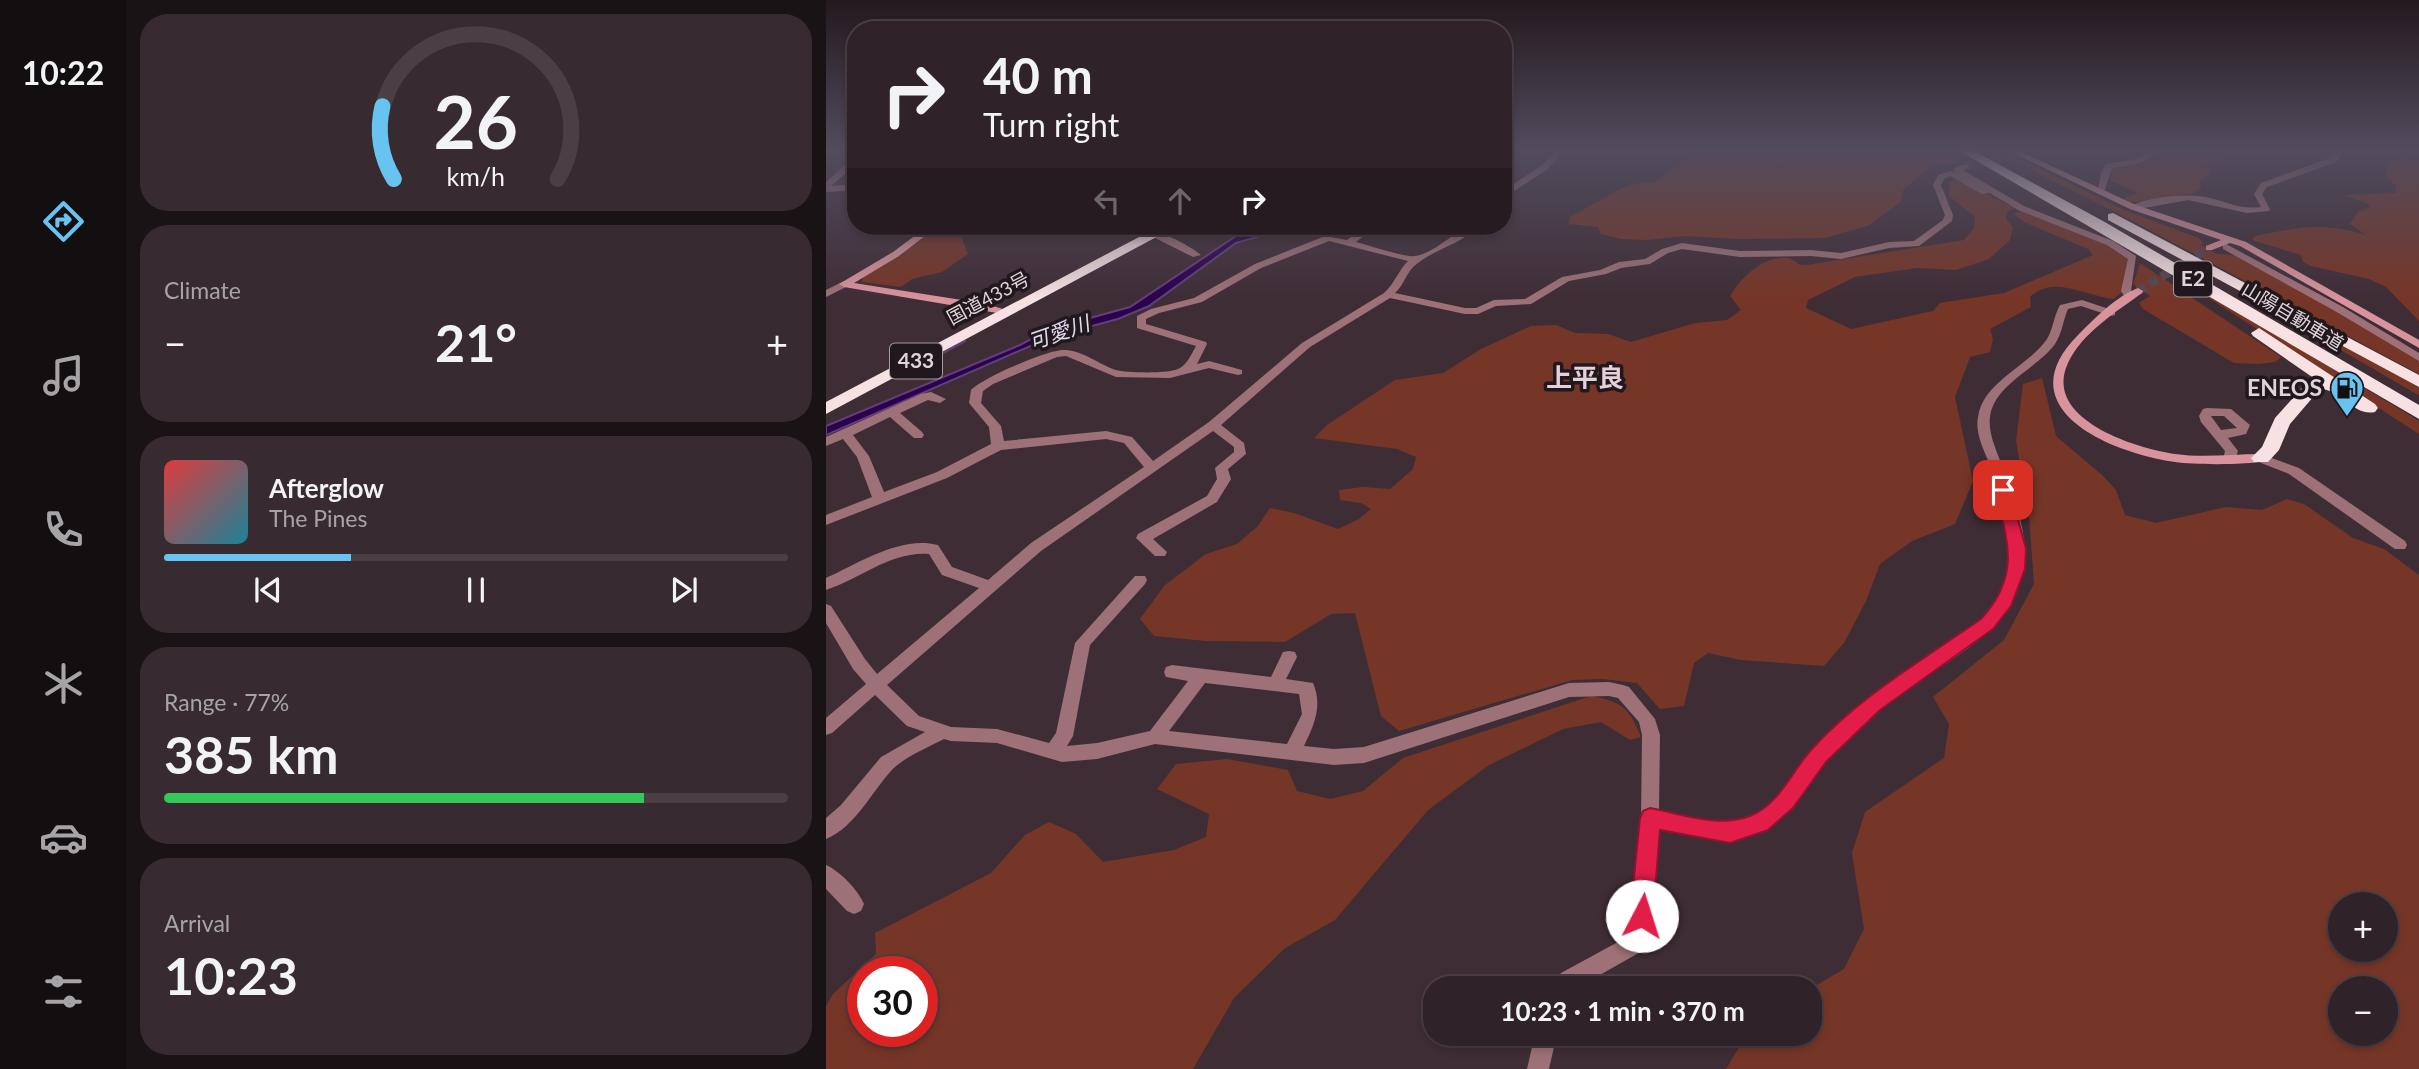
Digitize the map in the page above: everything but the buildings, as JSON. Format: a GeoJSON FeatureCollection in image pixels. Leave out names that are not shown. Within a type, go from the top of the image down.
{"type":"FeatureCollection","features":[{"type":"Feature","properties":{"kind":"highway"},"geometry":{"type":"LineString","coordinates":[[2052,200],[2155,262],[2369,408]]}},
{"type":"Feature","properties":{"kind":"highway","name":"山陽自動車道"},"geometry":{"type":"LineString","coordinates":[[2053,200],[2419,413]]}},
{"type":"Feature","properties":{"kind":"highway","name":"山陽自動車道"},"geometry":{"type":"LineString","coordinates":[[2071,200],[2419,400]]}},
{"type":"Feature","properties":{"kind":"highway"},"geometry":{"type":"LineString","coordinates":[[2082,200],[2419,382]]}},
{"type":"Feature","properties":{"kind":"highway","name":"国道433号"},"geometry":{"type":"LineString","coordinates":[[826,402],[1145,235]]}},
{"type":"Feature","properties":{"kind":"highway","name":"国道433号"},"geometry":{"type":"LineString","coordinates":[[826,409],[1002,311]]}},
{"type":"Feature","properties":{"kind":"highway"},"geometry":{"type":"LineString","coordinates":[[2261,458],[2279,412],[2310,373],[2305,365]]}},
{"type":"Feature","properties":{"kind":"highway"},"geometry":{"type":"LineString","coordinates":[[2261,458],[2270,450],[2281,422],[2315,384],[2340,388]]}},
{"type":"Feature","properties":{"kind":"street"},"geometry":{"type":"LineString","coordinates":[[1388,295],[1470,312],[1494,303],[1527,302],[1566,279],[1603,272],[1619,265],[1647,262],[1665,251],[1682,246],[1740,254],[1811,253],[1841,256],[1889,245],[1916,244],[1947,221],[1949,215],[1943,200]]}},
{"type":"Feature","properties":{"kind":"street"},"geometry":{"type":"LineString","coordinates":[[2007,200],[2110,243],[2133,258],[2126,291],[2134,294],[2078,340],[2058,374],[2057,387],[2070,412],[2097,433],[2138,450],[2184,459],[2261,458],[2294,471],[2400,545]]}},
{"type":"Feature","properties":{"kind":"street"},"geometry":{"type":"LineString","coordinates":[[2117,200],[2274,261],[2419,345]]}},
{"type":"Feature","properties":{"kind":"street"},"geometry":{"type":"LineString","coordinates":[[2133,207],[2172,200]]}},
{"type":"Feature","properties":{"kind":"street"},"geometry":{"type":"LineString","coordinates":[[2206,200],[2241,211],[2266,209],[2261,200]]}},
{"type":"Feature","properties":{"kind":"street"},"geometry":{"type":"LineString","coordinates":[[2008,214],[2021,208]]}},
{"type":"Feature","properties":{"kind":"street"},"geometry":{"type":"LineString","coordinates":[[826,294],[896,254],[921,235]]}},
{"type":"Feature","properties":{"kind":"street"},"geometry":{"type":"LineString","coordinates":[[1160,235],[1196,255]]}},
{"type":"Feature","properties":{"kind":"street"},"geometry":{"type":"LineString","coordinates":[[1349,243],[1360,235]]}},
{"type":"Feature","properties":{"kind":"street"},"geometry":{"type":"LineString","coordinates":[[826,728],[1036,547],[1213,425],[1306,345],[1388,295],[1415,260],[1462,235]]}},
{"type":"Feature","properties":{"kind":"street"},"geometry":{"type":"LineString","coordinates":[[1183,372],[1194,360],[1202,344],[1141,326],[1141,317],[1205,298],[1258,266],[1326,239],[1415,260]]}},
{"type":"Feature","properties":{"kind":"street"},"geometry":{"type":"LineString","coordinates":[[2209,248],[2228,243],[2419,359]]}},
{"type":"Feature","properties":{"kind":"street"},"geometry":{"type":"LineString","coordinates":[[826,281],[1002,311]]}},
{"type":"Feature","properties":{"kind":"street"},"geometry":{"type":"LineString","coordinates":[[1650,818],[1730,832],[1760,823],[1786,802],[1819,755],[1874,705],[1987,624],[2003,606],[2012,587],[2017,569],[2018,549],[2009,509],[1984,432],[1984,410],[2007,379],[2052,341],[2064,307],[2082,303],[2111,313]]}},
{"type":"Feature","properties":{"kind":"street"},"geometry":{"type":"LineString","coordinates":[[998,446],[995,426],[975,403],[977,390],[989,382],[1055,354],[1067,353],[1116,374],[1167,375],[1209,364],[1238,372]]}},
{"type":"Feature","properties":{"kind":"street"},"geometry":{"type":"LineString","coordinates":[[826,442],[928,396],[940,399]]}},
{"type":"Feature","properties":{"kind":"street"},"geometry":{"type":"LineString","coordinates":[[891,412],[918,435]]}},
{"type":"Feature","properties":{"kind":"street"},"geometry":{"type":"LineString","coordinates":[[1160,552],[1143,538],[1212,499],[1224,479],[1222,468],[1240,454],[1240,446],[1213,425]]}},
{"type":"Feature","properties":{"kind":"street"},"geometry":{"type":"LineString","coordinates":[[845,433],[863,456],[880,499]]}},
{"type":"Feature","properties":{"kind":"street"},"geometry":{"type":"LineString","coordinates":[[826,520],[942,475],[998,446],[1106,435],[1128,440],[1151,467]]}},
{"type":"Feature","properties":{"kind":"street"},"geometry":{"type":"LineString","coordinates":[[2222,438],[2232,451],[2229,459]]}},
{"type":"Feature","properties":{"kind":"street"},"geometry":{"type":"LineString","coordinates":[[826,584],[903,551],[924,547],[933,548],[947,571],[990,586]]}},
{"type":"Feature","properties":{"kind":"street"},"geometry":{"type":"LineString","coordinates":[[1052,751],[1064,736],[1083,643],[1140,580]]}},
{"type":"Feature","properties":{"kind":"street"},"geometry":{"type":"LineString","coordinates":[[826,610],[859,664],[875,684],[913,721],[951,734],[997,736],[1062,754],[1097,751],[1156,737],[1334,757],[1364,755],[1569,690],[1609,689],[1623,692],[1647,719],[1651,735],[1650,818],[1637,943],[1575,976]]}},
{"type":"Feature","properties":{"kind":"street"},"geometry":{"type":"LineString","coordinates":[[1275,685],[1289,657]]}},
{"type":"Feature","properties":{"kind":"street"},"geometry":{"type":"LineString","coordinates":[[1172,672],[1307,688],[1310,714],[1292,753]]}},
{"type":"Feature","properties":{"kind":"street"},"geometry":{"type":"LineString","coordinates":[[1156,737],[1201,676]]}},
{"type":"Feature","properties":{"kind":"street"},"geometry":{"type":"LineString","coordinates":[[826,830],[848,811],[887,763],[942,731]]}},
{"type":"Feature","properties":{"kind":"street"},"geometry":{"type":"LineString","coordinates":[[826,875],[854,904]]}},
{"type":"Feature","properties":{"kind":"street"},"geometry":{"type":"LineString","coordinates":[[1538,1069],[1543,1046]]}},
{"type":"Feature","properties":{"kind":"shaded area"},"geometry":{"type":"Polygon","coordinates":[[[1601,200],[1901,200],[1868,226],[1825,238],[1742,239],[1684,236],[1647,240],[1622,239],[1601,234],[1598,227],[1569,224],[1570,217],[1601,200]]]}},
{"type":"Feature","properties":{"kind":"shaded area"},"geometry":{"type":"Polygon","coordinates":[[[1954,200],[1998,200],[2015,208],[2007,212],[2006,218],[2013,228],[2010,240],[1989,259],[1956,270],[1917,268],[1855,277],[1808,300],[1806,308],[1851,329],[1933,311],[1940,303],[2004,293],[2093,255],[2088,249],[2024,222],[2013,214],[2022,211],[2108,244],[2129,258],[2122,292],[2114,299],[2070,288],[2049,287],[2030,297],[2031,307],[1990,329],[1993,339],[1990,352],[1970,357],[1955,397],[1973,481],[1955,524],[1912,541],[1880,564],[1866,601],[1844,643],[1824,666],[1741,660],[1708,653],[1694,663],[1684,706],[1660,709],[1637,683],[1603,679],[1572,680],[1399,731],[1381,716],[1355,613],[1331,614],[1285,642],[1206,641],[1154,636],[1140,619],[1165,585],[1206,554],[1237,544],[1258,526],[1270,508],[1294,513],[1338,529],[1359,519],[1371,509],[1361,503],[1340,500],[1339,490],[1363,487],[1390,489],[1413,469],[1416,457],[1397,449],[1314,438],[1327,425],[1395,380],[1443,373],[1481,349],[1531,326],[1556,325],[1575,333],[1608,334],[1631,342],[1695,323],[1727,320],[1741,310],[1730,296],[1735,289],[1754,269],[1770,260],[1788,258],[1809,265],[1964,240],[1974,228],[1975,217],[1954,200]]]}},
{"type":"Feature","properties":{"kind":"shaded area"},"geometry":{"type":"Polygon","coordinates":[[[2090,200],[2103,200],[2198,238],[2203,242],[2201,245],[2217,254],[2236,255],[2419,354],[2419,374],[2090,200]]]}},
{"type":"Feature","properties":{"kind":"shaded area"},"geometry":{"type":"Polygon","coordinates":[[[2124,200],[2149,200],[2128,203],[2124,200]]]}},
{"type":"Feature","properties":{"kind":"shaded area"},"geometry":{"type":"Polygon","coordinates":[[[2357,200],[2419,200],[2419,321],[2386,287],[2369,279],[2311,266],[2303,262],[2301,255],[2252,240],[2255,236],[2311,227],[2337,228],[2366,235],[2350,224],[2358,212],[2370,207],[2369,204],[2357,200]]]}},
{"type":"Feature","properties":{"kind":"shaded area"},"geometry":{"type":"Polygon","coordinates":[[[926,235],[961,235],[968,254],[942,272],[912,279],[901,287],[862,282],[863,277],[902,254],[926,235]]]}},
{"type":"Feature","properties":{"kind":"shaded area"},"geometry":{"type":"Polygon","coordinates":[[[2151,240],[2419,384],[2419,395],[2413,392],[2151,240]]]}},
{"type":"Feature","properties":{"kind":"shaded area"},"geometry":{"type":"Polygon","coordinates":[[[2140,263],[2281,357],[2275,362],[2234,363],[2143,309],[2139,303],[2150,296],[2133,284],[2140,263]]]}},
{"type":"Feature","properties":{"kind":"shaded area"},"geometry":{"type":"Polygon","coordinates":[[[2199,288],[2419,421],[2419,434],[2195,289],[2199,288]]]}},
{"type":"Feature","properties":{"kind":"shaded area"},"geometry":{"type":"Polygon","coordinates":[[[2042,378],[2056,436],[2116,490],[2125,515],[2156,523],[2226,507],[2262,510],[2287,499],[2304,504],[2353,538],[2384,549],[2419,575],[2419,1069],[1726,1069],[1740,1046],[1822,1046],[1822,982],[1844,969],[1864,929],[1852,853],[1865,812],[1944,758],[1949,724],[1933,697],[2004,640],[2034,584],[2029,515],[2016,441],[2023,384],[2042,378]]]}},
{"type":"Feature","properties":{"kind":"shaded area"},"geometry":{"type":"Polygon","coordinates":[[[1591,696],[1617,704],[1628,712],[1641,737],[1630,740],[1601,722],[1563,729],[1489,765],[1428,810],[1335,920],[1285,948],[1234,998],[1193,1069],[826,1069],[826,1006],[833,994],[847,981],[847,1047],[938,1047],[938,956],[874,956],[875,933],[991,873],[1025,835],[1049,822],[1076,834],[1103,862],[1174,850],[1206,837],[1209,814],[1157,789],[1176,764],[1227,759],[1288,770],[1297,791],[1330,799],[1363,791],[1403,758],[1591,696]]]}},
{"type":"Feature","properties":{"kind":"water","name":"可愛川"},"geometry":{"type":"Polygon","coordinates":[[[1238,235],[1264,235],[1236,243],[1149,306],[1118,319],[1051,337],[826,435],[826,426],[1020,345],[1050,329],[1130,307],[1238,235]]]}},
{"type":"Feature","properties":{"kind":"waterway"},"geometry":{"type":"LineString","coordinates":[[915,368],[965,341]]}},
{"type":"Feature","properties":{"kind":"tunnel"},"geometry":{"type":"LineString","coordinates":[[2138,291],[2209,248]]}},
{"type":"Feature","properties":{"kind":"place","name":"ENEOS"},"geometry":{"type":"Point","coordinates":[2347,418]}},
{"type":"Feature","properties":{"kind":"district","name":"上平良"},"geometry":{"type":"Point","coordinates":[1585,378]}},
{"type":"Feature","properties":{"kind":"route"},"geometry":{"type":"LineString","coordinates":[[1642,916],[1650,818],[1730,832],[1760,823],[1786,802],[1819,755],[1874,705],[1987,624],[2003,606],[2017,569],[2018,549],[2003,490]]}}]}
